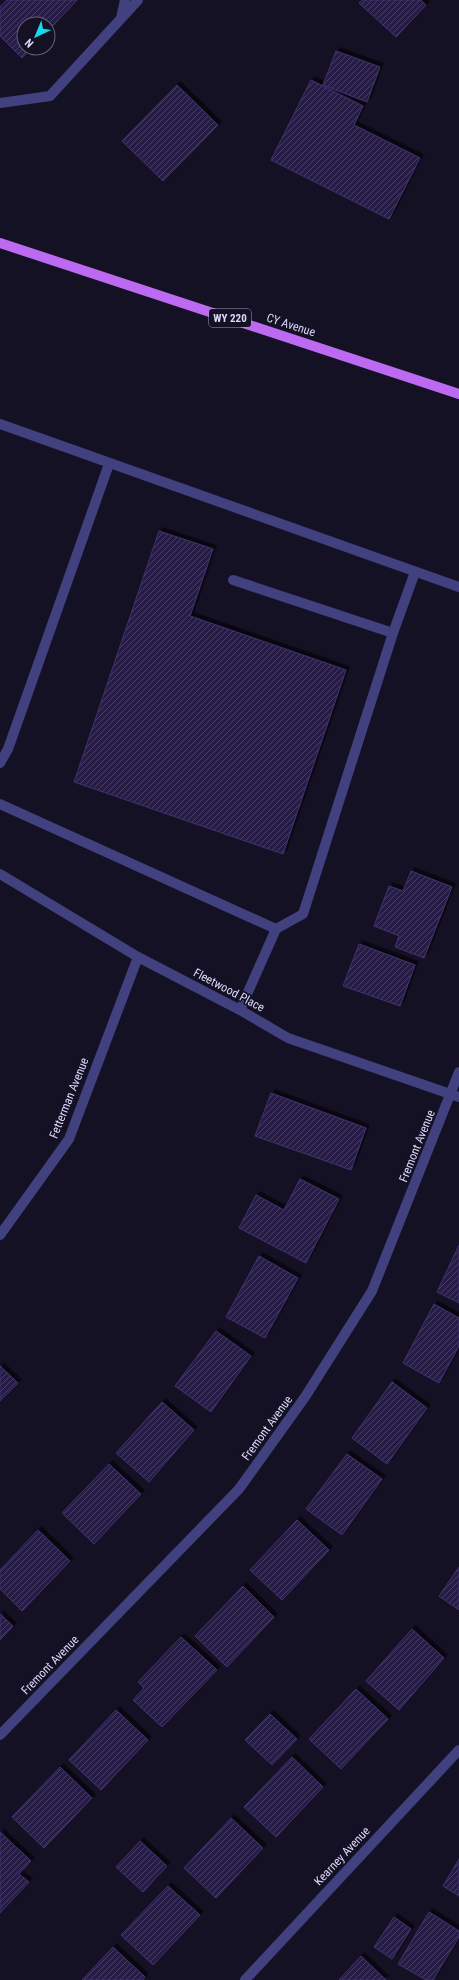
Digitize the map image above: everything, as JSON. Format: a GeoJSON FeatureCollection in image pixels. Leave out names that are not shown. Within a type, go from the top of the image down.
{"type":"FeatureCollection","features":[{"type":"Feature","properties":{"kind":"main road","name":"CY Avenue"},"geometry":{"type":"LineString","coordinates":[[0,243],[459,394]]}},
{"type":"Feature","properties":{"kind":"street"},"geometry":{"type":"LineString","coordinates":[[121,18],[125,0]]}},
{"type":"Feature","properties":{"kind":"street"},"geometry":{"type":"LineString","coordinates":[[0,103],[50,96],[138,0]]}},
{"type":"Feature","properties":{"kind":"street"},"geometry":{"type":"LineString","coordinates":[[0,424],[109,464],[459,587]]}},
{"type":"Feature","properties":{"kind":"street"},"geometry":{"type":"LineString","coordinates":[[0,763],[8,749],[109,464]]}},
{"type":"Feature","properties":{"kind":"street"},"geometry":{"type":"LineString","coordinates":[[240,1010],[276,929],[303,914],[393,633],[415,572]]}},
{"type":"Feature","properties":{"kind":"street"},"geometry":{"type":"LineString","coordinates":[[233,580],[393,633]]}},
{"type":"Feature","properties":{"kind":"street"},"geometry":{"type":"LineString","coordinates":[[0,804],[276,929]]}},
{"type":"Feature","properties":{"kind":"street","name":"Fleetwood Place"},"geometry":{"type":"LineString","coordinates":[[0,874],[138,957],[240,1010],[288,1038],[455,1096]]}},
{"type":"Feature","properties":{"kind":"street","name":"Fetterman Avenue"},"geometry":{"type":"LineString","coordinates":[[0,1235],[69,1139],[138,957]]}},
{"type":"Feature","properties":{"kind":"street","name":"Fremont Avenue"},"geometry":{"type":"LineString","coordinates":[[0,1735],[239,1489],[305,1397],[372,1291],[455,1096],[459,1072]]}},
{"type":"Feature","properties":{"kind":"street","name":"Kearney Avenue"},"geometry":{"type":"LineString","coordinates":[[245,1980],[459,1750]]}},
{"type":"Feature","properties":{"kind":"building"},"geometry":{"type":"Polygon","coordinates":[[[7,0],[77,0],[56,22],[56,16],[16,16],[16,52],[0,36],[0,7],[7,0]]]}},
{"type":"Feature","properties":{"kind":"building"},"geometry":{"type":"Polygon","coordinates":[[[362,0],[421,0],[426,5],[396,37],[359,3],[362,0]]]}},
{"type":"Feature","properties":{"kind":"building"},"geometry":{"type":"Polygon","coordinates":[[[336,51],[380,67],[367,102],[323,85],[336,51]]]}},
{"type":"Feature","properties":{"kind":"building"},"geometry":{"type":"Polygon","coordinates":[[[311,80],[363,106],[354,125],[420,158],[389,219],[271,160],[311,80]]]}},
{"type":"Feature","properties":{"kind":"building"},"geometry":{"type":"Polygon","coordinates":[[[177,85],[218,125],[163,181],[122,141],[177,85]]]}},
{"type":"Feature","properties":{"kind":"building"},"geometry":{"type":"Polygon","coordinates":[[[159,531],[213,549],[190,616],[346,670],[283,854],[74,782],[159,531]]]}},
{"type":"Feature","properties":{"kind":"building"},"geometry":{"type":"Polygon","coordinates":[[[411,871],[452,887],[424,958],[395,947],[399,936],[374,926],[389,886],[403,891],[411,871]]]}},
{"type":"Feature","properties":{"kind":"building"},"geometry":{"type":"Polygon","coordinates":[[[359,944],[415,965],[400,1006],[343,986],[359,944]]]}},
{"type":"Feature","properties":{"kind":"building"},"geometry":{"type":"Polygon","coordinates":[[[271,1093],[366,1128],[351,1170],[255,1136],[271,1093]]]}},
{"type":"Feature","properties":{"kind":"building"},"geometry":{"type":"Polygon","coordinates":[[[300,1179],[339,1199],[306,1263],[239,1228],[256,1195],[284,1210],[300,1179]]]}},
{"type":"Feature","properties":{"kind":"building"},"geometry":{"type":"Polygon","coordinates":[[[459,1245],[459,1303],[437,1292],[459,1245]]]}},
{"type":"Feature","properties":{"kind":"building"},"geometry":{"type":"Polygon","coordinates":[[[259,1256],[298,1278],[265,1338],[226,1317],[259,1256]]]}},
{"type":"Feature","properties":{"kind":"building"},"geometry":{"type":"Polygon","coordinates":[[[434,1304],[459,1318],[459,1346],[439,1383],[403,1363],[434,1304]]]}},
{"type":"Feature","properties":{"kind":"building"},"geometry":{"type":"Polygon","coordinates":[[[216,1331],[251,1356],[211,1412],[175,1386],[216,1331]]]}},
{"type":"Feature","properties":{"kind":"building"},"geometry":{"type":"Polygon","coordinates":[[[0,1366],[18,1383],[0,1401],[0,1366]]]}},
{"type":"Feature","properties":{"kind":"building"},"geometry":{"type":"Polygon","coordinates":[[[392,1382],[427,1408],[387,1464],[352,1438],[392,1382]]]}},
{"type":"Feature","properties":{"kind":"building"},"geometry":{"type":"Polygon","coordinates":[[[162,1402],[194,1430],[149,1482],[116,1453],[162,1402]]]}},
{"type":"Feature","properties":{"kind":"building"},"geometry":{"type":"Polygon","coordinates":[[[347,1454],[382,1479],[342,1535],[306,1509],[347,1454]]]}},
{"type":"Feature","properties":{"kind":"building"},"geometry":{"type":"Polygon","coordinates":[[[109,1464],[141,1494],[94,1544],[62,1513],[109,1464]]]}},
{"type":"Feature","properties":{"kind":"building"},"geometry":{"type":"Polygon","coordinates":[[[297,1520],[329,1550],[282,1600],[250,1570],[297,1520]]]}},
{"type":"Feature","properties":{"kind":"building"},"geometry":{"type":"Polygon","coordinates":[[[38,1530],[70,1561],[22,1611],[0,1589],[0,1570],[38,1530]]]}},
{"type":"Feature","properties":{"kind":"building"},"geometry":{"type":"Polygon","coordinates":[[[459,1567],[459,1610],[439,1596],[459,1567]]]}},
{"type":"Feature","properties":{"kind":"building"},"geometry":{"type":"Polygon","coordinates":[[[243,1586],[274,1617],[227,1667],[195,1636],[243,1586]]]}},
{"type":"Feature","properties":{"kind":"building"},"geometry":{"type":"Polygon","coordinates":[[[0,1614],[13,1626],[0,1640],[0,1614]]]}},
{"type":"Feature","properties":{"kind":"building"},"geometry":{"type":"Polygon","coordinates":[[[412,1629],[444,1658],[399,1710],[366,1681],[412,1629]]]}},
{"type":"Feature","properties":{"kind":"building"},"geometry":{"type":"Polygon","coordinates":[[[181,1637],[217,1670],[162,1727],[133,1700],[144,1688],[138,1682],[181,1637]]]}},
{"type":"Feature","properties":{"kind":"building"},"geometry":{"type":"Polygon","coordinates":[[[356,1689],[388,1719],[341,1769],[309,1739],[356,1689]]]}},
{"type":"Feature","properties":{"kind":"building"},"geometry":{"type":"Polygon","coordinates":[[[116,1710],[148,1740],[101,1790],[69,1760],[116,1710]]]}},
{"type":"Feature","properties":{"kind":"building"},"geometry":{"type":"Polygon","coordinates":[[[270,1714],[297,1739],[272,1765],[245,1740],[270,1714]]]}},
{"type":"Feature","properties":{"kind":"building"},"geometry":{"type":"Polygon","coordinates":[[[292,1757],[323,1787],[276,1837],[244,1807],[292,1757]]]}},
{"type":"Feature","properties":{"kind":"building"},"geometry":{"type":"Polygon","coordinates":[[[60,1767],[92,1798],[44,1848],[12,1817],[60,1767]]]}},
{"type":"Feature","properties":{"kind":"building"},"geometry":{"type":"Polygon","coordinates":[[[231,1818],[263,1848],[216,1898],[184,1868],[231,1818]]]}},
{"type":"Feature","properties":{"kind":"building"},"geometry":{"type":"Polygon","coordinates":[[[0,1832],[31,1861],[19,1874],[29,1882],[0,1913],[0,1832]]]}},
{"type":"Feature","properties":{"kind":"building"},"geometry":{"type":"Polygon","coordinates":[[[140,1841],[167,1866],[143,1892],[116,1867],[140,1841]]]}},
{"type":"Feature","properties":{"kind":"building"},"geometry":{"type":"Polygon","coordinates":[[[459,1859],[459,1896],[443,1886],[459,1859]]]}},
{"type":"Feature","properties":{"kind":"building"},"geometry":{"type":"Polygon","coordinates":[[[168,1886],[200,1915],[153,1965],[121,1935],[168,1886]]]}},
{"type":"Feature","properties":{"kind":"building"},"geometry":{"type":"Polygon","coordinates":[[[429,1912],[459,1931],[459,1937],[433,1980],[426,1980],[398,1964],[429,1912]]]}},
{"type":"Feature","properties":{"kind":"building"},"geometry":{"type":"Polygon","coordinates":[[[394,1917],[411,1929],[392,1959],[374,1947],[394,1917]]]}},
{"type":"Feature","properties":{"kind":"building"},"geometry":{"type":"Polygon","coordinates":[[[113,1947],[145,1977],[143,1980],[82,1980],[113,1947]]]}},
{"type":"Feature","properties":{"kind":"building"},"geometry":{"type":"Polygon","coordinates":[[[361,1956],[386,1980],[339,1980],[361,1956]]]}}]}
